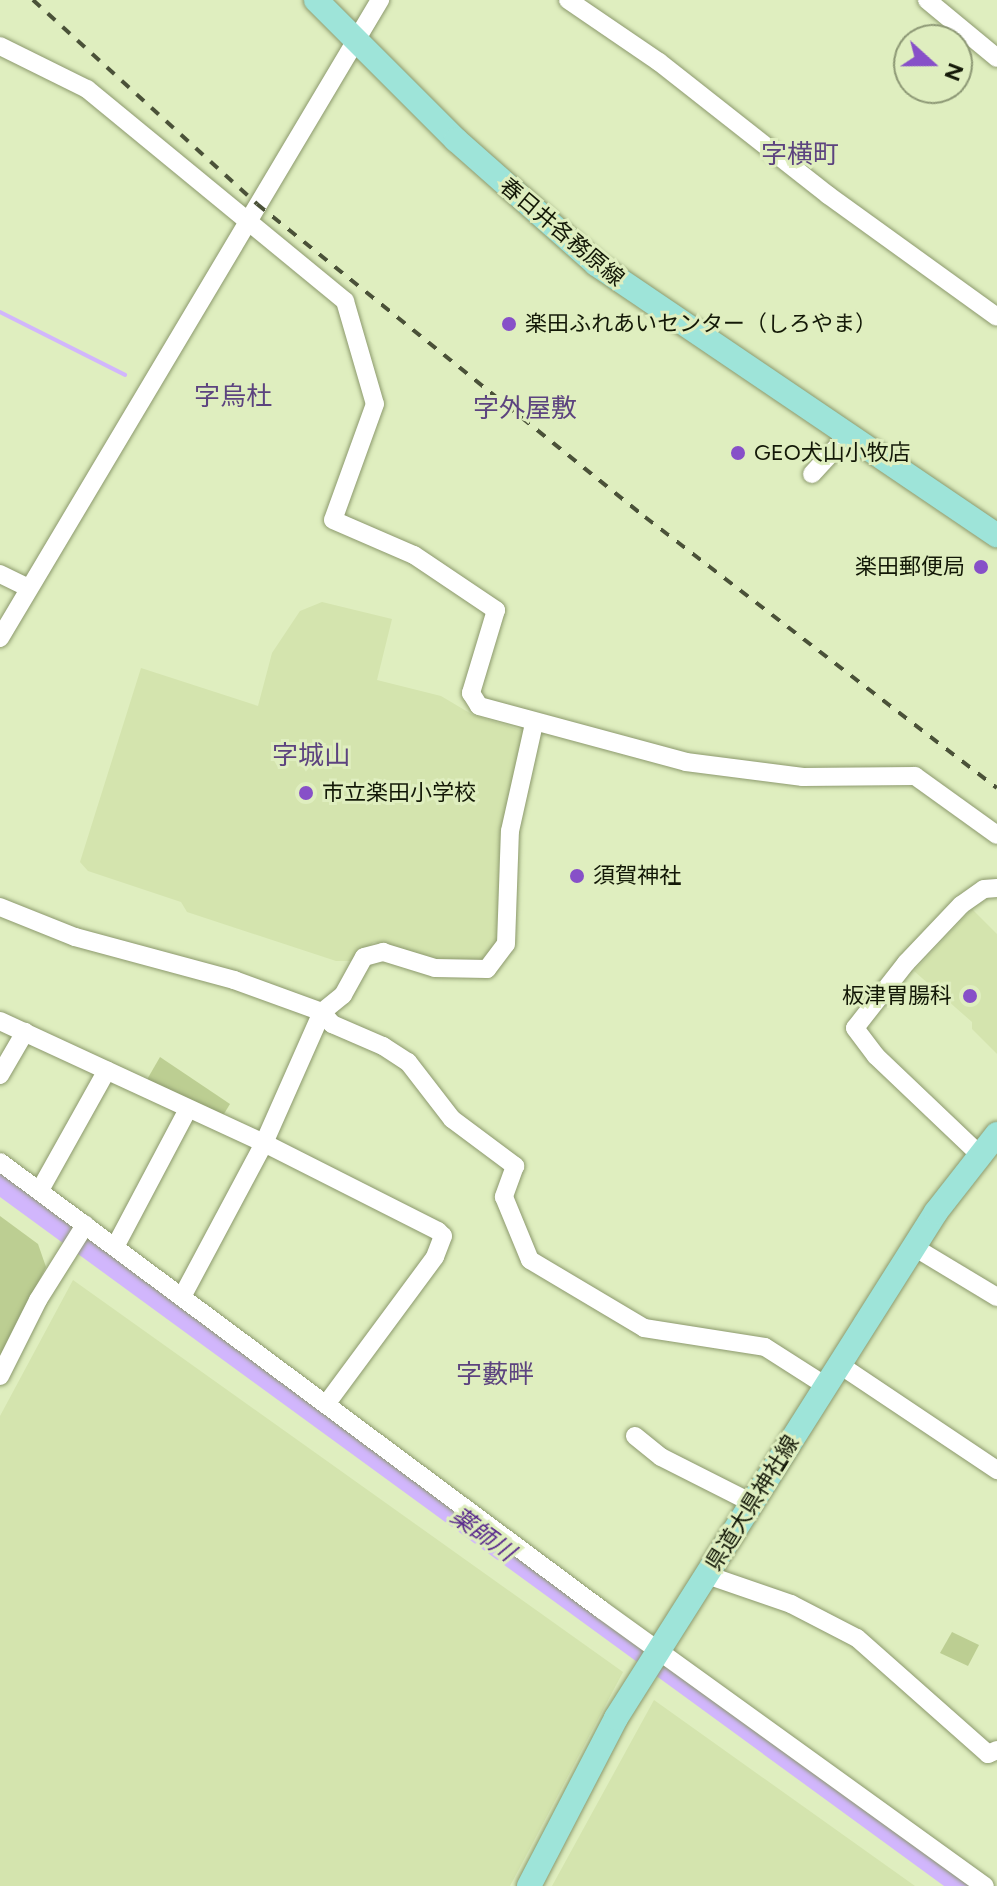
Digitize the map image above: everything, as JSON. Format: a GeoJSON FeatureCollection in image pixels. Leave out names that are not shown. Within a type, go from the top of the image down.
{"type":"FeatureCollection","features":[{"type":"Feature","properties":{"kind":"main road","name":"春日井各務原線"},"geometry":{"type":"LineString","coordinates":[[316,0],[356,43],[596,264],[846,437],[997,535]]}},
{"type":"Feature","properties":{"kind":"main road","name":"県道大県神社線"},"geometry":{"type":"LineString","coordinates":[[529,1886],[616,1718],[914,1247],[997,1134]]}},
{"type":"Feature","properties":{"kind":"street"},"geometry":{"type":"LineString","coordinates":[[0,638],[380,0]]}},
{"type":"Feature","properties":{"kind":"street"},"geometry":{"type":"LineString","coordinates":[[568,0],[659,62],[828,195],[997,317]]}},
{"type":"Feature","properties":{"kind":"street"},"geometry":{"type":"LineString","coordinates":[[927,0],[997,58]]}},
{"type":"Feature","properties":{"kind":"street"},"geometry":{"type":"LineString","coordinates":[[0,46],[87,89],[248,218],[345,301],[375,393],[374,414],[333,520],[414,555],[496,610],[471,693],[479,706],[534,724],[686,762],[752,772],[915,776],[997,835]]}},
{"type":"Feature","properties":{"kind":"street"},"geometry":{"type":"LineString","coordinates":[[812,474],[846,437]]}},
{"type":"Feature","properties":{"kind":"street"},"geometry":{"type":"LineString","coordinates":[[0,574],[29,588]]}},
{"type":"Feature","properties":{"kind":"street"},"geometry":{"type":"LineString","coordinates":[[183,1295],[264,1143],[322,1012],[333,1007],[358,964],[373,951],[435,968],[487,969],[506,944],[510,831],[534,724]]}},
{"type":"Feature","properties":{"kind":"street"},"geometry":{"type":"LineString","coordinates":[[980,1155],[876,1056],[855,1028],[906,963],[961,905],[984,889],[997,888]]}},
{"type":"Feature","properties":{"kind":"street"},"geometry":{"type":"LineString","coordinates":[[0,907],[75,937],[234,980],[322,1012],[332,1024],[408,1062],[452,1119],[515,1166],[504,1197],[530,1260],[644,1328],[765,1347],[826,1386]]}},
{"type":"Feature","properties":{"kind":"street"},"geometry":{"type":"LineString","coordinates":[[0,1021],[187,1111],[264,1143],[443,1236],[412,1290],[327,1403]]}},
{"type":"Feature","properties":{"kind":"street"},"geometry":{"type":"LineString","coordinates":[[0,1075],[25,1032]]}},
{"type":"Feature","properties":{"kind":"street"},"geometry":{"type":"LineString","coordinates":[[40,1190],[107,1070]]}},
{"type":"Feature","properties":{"kind":"street"},"geometry":{"type":"LineString","coordinates":[[115,1247],[187,1111]]}},
{"type":"Feature","properties":{"kind":"street"},"geometry":{"type":"LineString","coordinates":[[0,1162],[40,1190],[83,1228],[183,1295],[985,1886]]}},
{"type":"Feature","properties":{"kind":"street"},"geometry":{"type":"LineString","coordinates":[[0,1376],[68,1248],[83,1228]]}},
{"type":"Feature","properties":{"kind":"street"},"geometry":{"type":"LineString","coordinates":[[914,1247],[997,1297]]}},
{"type":"Feature","properties":{"kind":"street"},"geometry":{"type":"LineString","coordinates":[[840,1365],[997,1470]]}},
{"type":"Feature","properties":{"kind":"street"},"geometry":{"type":"LineString","coordinates":[[635,1436],[661,1457],[752,1503]]}},
{"type":"Feature","properties":{"kind":"street"},"geometry":{"type":"LineString","coordinates":[[707,1575],[780,1599],[857,1638],[988,1754],[997,1750]]}},
{"type":"Feature","properties":{"kind":"shaded area","name":"市立楽田小学校"},"geometry":{"type":"Polygon","coordinates":[[[322,602],[392,619],[377,680],[441,696],[473,715],[524,731],[499,856],[500,939],[487,960],[434,959],[374,942],[350,961],[336,961],[187,912],[181,902],[88,871],[80,862],[141,668],[258,706],[272,653],[300,611],[322,602]]]}},
{"type":"Feature","properties":{"kind":"shaded area","name":"板津胃腸科"},"geometry":{"type":"Polygon","coordinates":[[[972,909],[997,934],[997,1054],[972,1029],[972,1022],[914,971],[972,909]]]}},
{"type":"Feature","properties":{"kind":"shaded area"},"geometry":{"type":"Polygon","coordinates":[[[160,1057],[230,1104],[219,1122],[145,1083],[160,1057]]]}},
{"type":"Feature","properties":{"kind":"shaded area"},"geometry":{"type":"Polygon","coordinates":[[[0,1216],[38,1244],[46,1267],[0,1357],[0,1216]]]}},
{"type":"Feature","properties":{"kind":"shaded area"},"geometry":{"type":"Polygon","coordinates":[[[73,1280],[623,1672],[510,1886],[0,1886],[0,1416],[73,1280]]]}},
{"type":"Feature","properties":{"kind":"shaded area"},"geometry":{"type":"Polygon","coordinates":[[[952,1632],[979,1645],[968,1666],[940,1653],[952,1632]]]}},
{"type":"Feature","properties":{"kind":"shaded area"},"geometry":{"type":"Polygon","coordinates":[[[654,1700],[915,1886],[552,1886],[654,1700]]]}},
{"type":"Feature","properties":{"kind":"waterway"},"geometry":{"type":"LineString","coordinates":[[0,312],[125,375]]}},
{"type":"Feature","properties":{"kind":"waterway","name":"薬師川"},"geometry":{"type":"LineString","coordinates":[[0,1181],[966,1886]]}},
{"type":"Feature","properties":{"kind":"railway"},"geometry":{"type":"LineString","coordinates":[[33,0],[257,204],[645,517],[997,788]]}},
{"type":"Feature","properties":{"kind":"place","name":"楽田ふれあいセンター（しろやま）"},"geometry":{"type":"Point","coordinates":[509,324]}},
{"type":"Feature","properties":{"kind":"place","name":"GEO犬山小牧店"},"geometry":{"type":"Point","coordinates":[738,453]}},
{"type":"Feature","properties":{"kind":"place","name":"楽田郵便局"},"geometry":{"type":"Point","coordinates":[981,567]}},
{"type":"Feature","properties":{"kind":"place","name":"市立楽田小学校"},"geometry":{"type":"Point","coordinates":[306,793]}},
{"type":"Feature","properties":{"kind":"place","name":"須賀神社"},"geometry":{"type":"Point","coordinates":[577,876]}},
{"type":"Feature","properties":{"kind":"place","name":"板津胃腸科"},"geometry":{"type":"Point","coordinates":[970,996]}},
{"type":"Feature","properties":{"kind":"district","name":"字横町"},"geometry":{"type":"Point","coordinates":[800,155]}},
{"type":"Feature","properties":{"kind":"district","name":"字烏杜"},"geometry":{"type":"Point","coordinates":[233,397]}},
{"type":"Feature","properties":{"kind":"district","name":"字外屋敷"},"geometry":{"type":"Point","coordinates":[525,409]}},
{"type":"Feature","properties":{"kind":"district","name":"字城山"},"geometry":{"type":"Point","coordinates":[311,756]}},
{"type":"Feature","properties":{"kind":"district","name":"字藪畔"},"geometry":{"type":"Point","coordinates":[495,1375]}}]}
